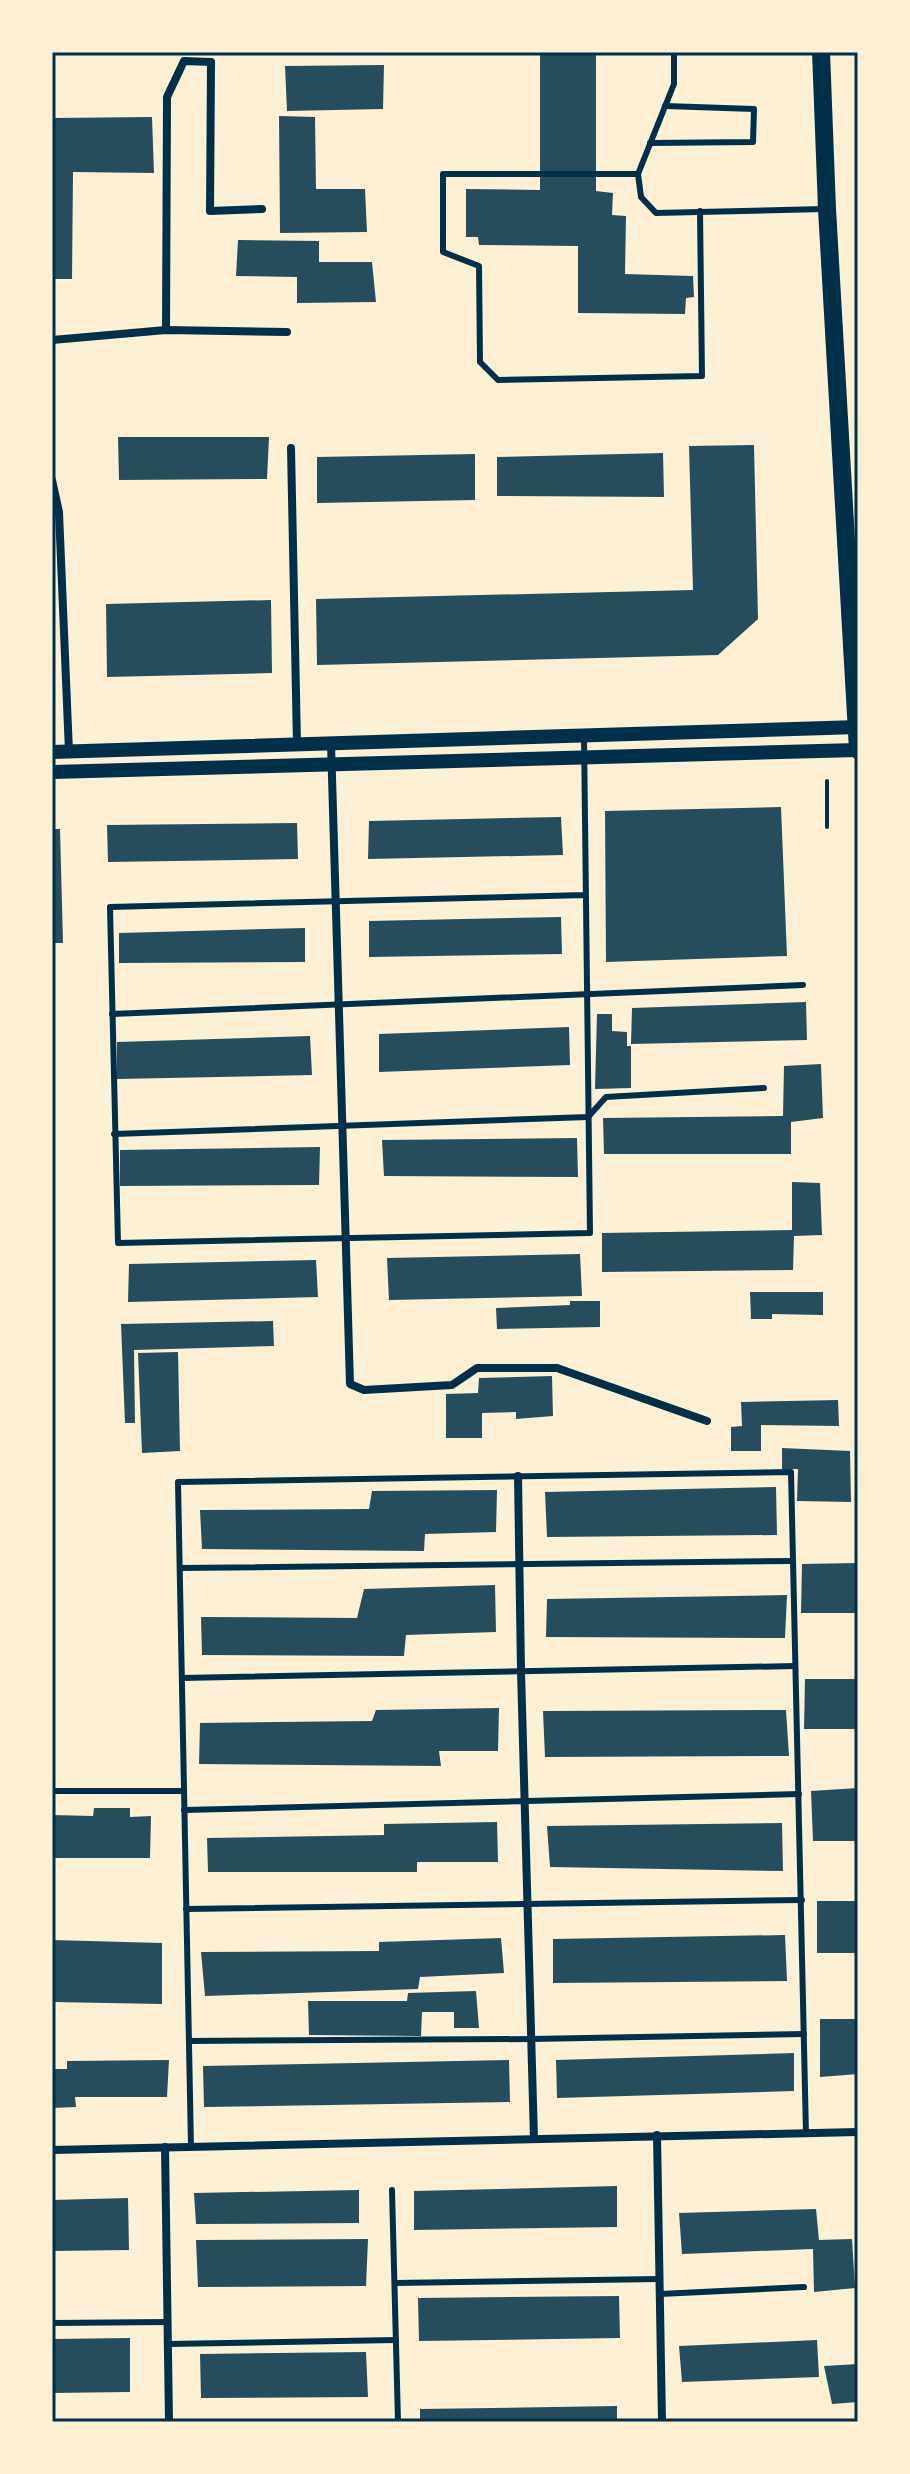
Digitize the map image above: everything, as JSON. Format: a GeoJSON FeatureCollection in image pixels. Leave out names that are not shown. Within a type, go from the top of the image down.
{"type":"FeatureCollection","features":[{"type":"Feature","properties":{"kind":"main road"},"geometry":{"type":"LineString","coordinates":[[821,52],[858,750]]}},
{"type":"Feature","properties":{"kind":"street"},"geometry":{"type":"LineString","coordinates":[[166,330],[167,97],[184,61],[211,62],[210,211],[262,209]]}},
{"type":"Feature","properties":{"kind":"street"},"geometry":{"type":"LineString","coordinates":[[52,340],[166,330],[287,332]]}},
{"type":"Feature","properties":{"kind":"street"},"geometry":{"type":"LineString","coordinates":[[291,448],[297,744]]}},
{"type":"Feature","properties":{"kind":"street"},"geometry":{"type":"LineString","coordinates":[[52,480],[59,512],[69,752]]}},
{"type":"Feature","properties":{"kind":"street"},"geometry":{"type":"LineString","coordinates":[[52,752],[857,728]]}},
{"type":"Feature","properties":{"kind":"street"},"geometry":{"type":"LineString","coordinates":[[331,742],[350,1384],[364,1390],[452,1385],[477,1368],[557,1368],[707,1421]]}},
{"type":"Feature","properties":{"kind":"street"},"geometry":{"type":"LineString","coordinates":[[52,772],[858,750]]}},
{"type":"Feature","properties":{"kind":"street"},"geometry":{"type":"LineString","coordinates":[[518,1476],[534,2139]]}},
{"type":"Feature","properties":{"kind":"street"},"geometry":{"type":"LineString","coordinates":[[52,2150],[858,2132]]}},
{"type":"Feature","properties":{"kind":"street"},"geometry":{"type":"LineString","coordinates":[[657,2135],[662,2422]]}},
{"type":"Feature","properties":{"kind":"street"},"geometry":{"type":"LineString","coordinates":[[165,2147],[169,2422]]}},
{"type":"Feature","properties":{"kind":"lane"},"geometry":{"type":"LineString","coordinates":[[674,52],[674,84],[638,174],[641,197],[656,213],[827,209]]}},
{"type":"Feature","properties":{"kind":"lane"},"geometry":{"type":"LineString","coordinates":[[650,143],[753,142],[754,109],[665,106]]}},
{"type":"Feature","properties":{"kind":"lane"},"geometry":{"type":"LineString","coordinates":[[638,174],[443,174],[443,252],[479,266],[480,362],[498,380],[702,376],[700,211]]}},
{"type":"Feature","properties":{"kind":"lane"},"geometry":{"type":"LineString","coordinates":[[584,736],[590,1233],[118,1243],[110,907],[585,895]]}},
{"type":"Feature","properties":{"kind":"lane"},"geometry":{"type":"LineString","coordinates":[[112,1014],[803,985]]}},
{"type":"Feature","properties":{"kind":"lane"},"geometry":{"type":"LineString","coordinates":[[114,1134],[588,1117],[606,1097],[764,1088]]}},
{"type":"Feature","properties":{"kind":"lane"},"geometry":{"type":"LineString","coordinates":[[191,2147],[178,1482],[791,1472],[806,2134]]}},
{"type":"Feature","properties":{"kind":"lane"},"geometry":{"type":"LineString","coordinates":[[180,1568],[793,1561]]}},
{"type":"Feature","properties":{"kind":"lane"},"geometry":{"type":"LineString","coordinates":[[182,1678],[795,1666]]}},
{"type":"Feature","properties":{"kind":"lane"},"geometry":{"type":"LineString","coordinates":[[52,1791],[184,1791]]}},
{"type":"Feature","properties":{"kind":"lane"},"geometry":{"type":"LineString","coordinates":[[184,1810],[799,1794]]}},
{"type":"Feature","properties":{"kind":"lane"},"geometry":{"type":"LineString","coordinates":[[186,1909],[802,1900]]}},
{"type":"Feature","properties":{"kind":"lane"},"geometry":{"type":"LineString","coordinates":[[189,2041],[804,2034]]}},
{"type":"Feature","properties":{"kind":"lane"},"geometry":{"type":"LineString","coordinates":[[392,2190],[398,2422]]}},
{"type":"Feature","properties":{"kind":"lane"},"geometry":{"type":"LineString","coordinates":[[395,2283],[659,2279]]}},
{"type":"Feature","properties":{"kind":"lane"},"geometry":{"type":"LineString","coordinates":[[660,2294],[804,2287]]}},
{"type":"Feature","properties":{"kind":"lane"},"geometry":{"type":"LineString","coordinates":[[52,2323],[167,2322]]}},
{"type":"Feature","properties":{"kind":"lane"},"geometry":{"type":"LineString","coordinates":[[168,2344],[396,2340]]}},
{"type":"Feature","properties":{"kind":"path"},"geometry":{"type":"LineString","coordinates":[[827,781],[827,827]]}},
{"type":"Feature","properties":{"kind":"building"},"geometry":{"type":"Polygon","coordinates":[[[540,52],[596,52],[596,191],[613,193],[612,215],[626,216],[625,274],[693,276],[694,297],[686,298],[685,314],[578,313],[578,246],[479,245],[478,237],[466,237],[466,189],[540,190],[540,52]]]}},
{"type":"Feature","properties":{"kind":"building"},"geometry":{"type":"Polygon","coordinates":[[[384,65],[383,109],[287,111],[285,66],[384,65]]]}},
{"type":"Feature","properties":{"kind":"building"},"geometry":{"type":"Polygon","coordinates":[[[279,116],[315,117],[316,189],[365,189],[367,232],[280,233],[279,116]]]}},
{"type":"Feature","properties":{"kind":"building"},"geometry":{"type":"Polygon","coordinates":[[[152,117],[154,173],[73,172],[72,279],[52,279],[52,118],[152,117]]]}},
{"type":"Feature","properties":{"kind":"building"},"geometry":{"type":"Polygon","coordinates":[[[238,240],[319,241],[319,262],[372,262],[376,302],[297,303],[297,277],[236,276],[238,240]]]}},
{"type":"Feature","properties":{"kind":"building"},"geometry":{"type":"Polygon","coordinates":[[[118,437],[269,437],[267,479],[119,480],[118,437]]]}},
{"type":"Feature","properties":{"kind":"building"},"geometry":{"type":"Polygon","coordinates":[[[754,445],[758,619],[718,655],[317,665],[316,599],[693,590],[689,446],[754,445]]]}},
{"type":"Feature","properties":{"kind":"building"},"geometry":{"type":"Polygon","coordinates":[[[663,453],[664,497],[497,496],[497,457],[663,453]]]}},
{"type":"Feature","properties":{"kind":"building"},"geometry":{"type":"Polygon","coordinates":[[[475,454],[475,500],[317,503],[317,457],[475,454]]]}},
{"type":"Feature","properties":{"kind":"building"},"geometry":{"type":"Polygon","coordinates":[[[271,600],[272,673],[107,677],[106,604],[271,600]]]}},
{"type":"Feature","properties":{"kind":"building"},"geometry":{"type":"Polygon","coordinates":[[[781,807],[787,956],[606,962],[605,811],[781,807]]]}},
{"type":"Feature","properties":{"kind":"building"},"geometry":{"type":"Polygon","coordinates":[[[561,817],[563,855],[368,859],[369,821],[561,817]]]}},
{"type":"Feature","properties":{"kind":"building"},"geometry":{"type":"Polygon","coordinates":[[[297,823],[298,859],[108,862],[107,825],[297,823]]]}},
{"type":"Feature","properties":{"kind":"building"},"geometry":{"type":"Polygon","coordinates":[[[52,829],[60,829],[63,943],[52,943],[52,829]]]}},
{"type":"Feature","properties":{"kind":"building"},"geometry":{"type":"Polygon","coordinates":[[[561,917],[562,954],[369,957],[369,921],[561,917]]]}},
{"type":"Feature","properties":{"kind":"building"},"geometry":{"type":"Polygon","coordinates":[[[305,928],[305,962],[119,963],[119,933],[305,928]]]}},
{"type":"Feature","properties":{"kind":"building"},"geometry":{"type":"Polygon","coordinates":[[[806,1002],[807,1040],[631,1044],[632,1008],[806,1002]]]}},
{"type":"Feature","properties":{"kind":"building"},"geometry":{"type":"Polygon","coordinates":[[[597,1014],[612,1014],[612,1031],[627,1032],[627,1046],[631,1046],[631,1088],[595,1089],[597,1014]]]}},
{"type":"Feature","properties":{"kind":"building"},"geometry":{"type":"Polygon","coordinates":[[[569,1027],[570,1065],[379,1072],[379,1034],[569,1027]]]}},
{"type":"Feature","properties":{"kind":"building"},"geometry":{"type":"Polygon","coordinates":[[[310,1036],[312,1075],[117,1079],[117,1042],[310,1036]]]}},
{"type":"Feature","properties":{"kind":"building"},"geometry":{"type":"Polygon","coordinates":[[[821,1064],[823,1118],[791,1122],[791,1154],[604,1154],[603,1118],[783,1116],[784,1066],[821,1064]]]}},
{"type":"Feature","properties":{"kind":"building"},"geometry":{"type":"Polygon","coordinates":[[[577,1138],[578,1177],[384,1176],[382,1140],[577,1138]]]}},
{"type":"Feature","properties":{"kind":"building"},"geometry":{"type":"Polygon","coordinates":[[[320,1147],[319,1185],[120,1186],[120,1150],[320,1147]]]}},
{"type":"Feature","properties":{"kind":"building"},"geometry":{"type":"Polygon","coordinates":[[[792,1182],[820,1183],[822,1235],[794,1236],[793,1270],[602,1272],[602,1233],[792,1230],[792,1182]]]}},
{"type":"Feature","properties":{"kind":"building"},"geometry":{"type":"Polygon","coordinates":[[[580,1254],[582,1296],[389,1300],[387,1258],[580,1254]]]}},
{"type":"Feature","properties":{"kind":"building"},"geometry":{"type":"Polygon","coordinates":[[[316,1260],[318,1297],[128,1302],[129,1264],[316,1260]]]}},
{"type":"Feature","properties":{"kind":"building"},"geometry":{"type":"Polygon","coordinates":[[[750,1292],[823,1292],[823,1315],[772,1314],[772,1319],[751,1319],[750,1292]]]}},
{"type":"Feature","properties":{"kind":"building"},"geometry":{"type":"Polygon","coordinates":[[[570,1301],[600,1301],[600,1327],[497,1329],[496,1308],[570,1305],[570,1301]]]}},
{"type":"Feature","properties":{"kind":"building"},"geometry":{"type":"Polygon","coordinates":[[[273,1321],[274,1346],[134,1350],[135,1423],[125,1423],[121,1324],[273,1321]]]}},
{"type":"Feature","properties":{"kind":"building"},"geometry":{"type":"Polygon","coordinates":[[[178,1352],[180,1451],[142,1453],[138,1353],[178,1352]]]}},
{"type":"Feature","properties":{"kind":"building"},"geometry":{"type":"Polygon","coordinates":[[[552,1376],[553,1416],[516,1419],[516,1412],[482,1413],[482,1438],[446,1438],[446,1394],[478,1393],[479,1378],[552,1376]]]}},
{"type":"Feature","properties":{"kind":"building"},"geometry":{"type":"Polygon","coordinates":[[[838,1400],[839,1426],[761,1425],[761,1451],[731,1451],[731,1427],[742,1426],[741,1402],[838,1400]]]}},
{"type":"Feature","properties":{"kind":"building"},"geometry":{"type":"Polygon","coordinates":[[[782,1448],[850,1451],[851,1502],[797,1501],[798,1469],[782,1469],[782,1448]]]}},
{"type":"Feature","properties":{"kind":"building"},"geometry":{"type":"Polygon","coordinates":[[[776,1487],[777,1535],[547,1537],[545,1492],[776,1487]]]}},
{"type":"Feature","properties":{"kind":"building"},"geometry":{"type":"Polygon","coordinates":[[[497,1490],[496,1532],[425,1534],[424,1551],[202,1549],[200,1510],[369,1509],[372,1491],[497,1490]]]}},
{"type":"Feature","properties":{"kind":"building"},"geometry":{"type":"Polygon","coordinates":[[[858,1563],[858,1613],[801,1613],[802,1564],[858,1563]]]}},
{"type":"Feature","properties":{"kind":"building"},"geometry":{"type":"Polygon","coordinates":[[[495,1585],[496,1632],[406,1635],[404,1656],[202,1655],[201,1617],[357,1618],[364,1589],[495,1585]]]}},
{"type":"Feature","properties":{"kind":"building"},"geometry":{"type":"Polygon","coordinates":[[[787,1595],[785,1638],[546,1637],[547,1599],[787,1595]]]}},
{"type":"Feature","properties":{"kind":"building"},"geometry":{"type":"Polygon","coordinates":[[[805,1679],[858,1679],[858,1729],[804,1729],[805,1679]]]}},
{"type":"Feature","properties":{"kind":"building"},"geometry":{"type":"Polygon","coordinates":[[[499,1708],[498,1751],[439,1751],[441,1766],[199,1764],[200,1723],[372,1721],[376,1710],[499,1708]]]}},
{"type":"Feature","properties":{"kind":"building"},"geometry":{"type":"Polygon","coordinates":[[[786,1710],[789,1756],[545,1757],[543,1711],[786,1710]]]}},
{"type":"Feature","properties":{"kind":"building"},"geometry":{"type":"Polygon","coordinates":[[[858,1788],[858,1841],[813,1841],[811,1791],[858,1788]]]}},
{"type":"Feature","properties":{"kind":"building"},"geometry":{"type":"Polygon","coordinates":[[[94,1808],[130,1808],[130,1817],[151,1816],[150,1858],[52,1858],[52,1815],[93,1816],[94,1808]]]}},
{"type":"Feature","properties":{"kind":"building"},"geometry":{"type":"Polygon","coordinates":[[[497,1822],[498,1862],[417,1862],[417,1872],[208,1872],[207,1838],[384,1835],[384,1824],[497,1822]]]}},
{"type":"Feature","properties":{"kind":"building"},"geometry":{"type":"Polygon","coordinates":[[[782,1823],[783,1871],[550,1867],[547,1826],[782,1823]]]}},
{"type":"Feature","properties":{"kind":"building"},"geometry":{"type":"Polygon","coordinates":[[[817,1901],[858,1901],[858,1953],[817,1953],[817,1901]]]}},
{"type":"Feature","properties":{"kind":"building"},"geometry":{"type":"Polygon","coordinates":[[[785,1935],[787,1981],[553,1983],[553,1939],[785,1935]]]}},
{"type":"Feature","properties":{"kind":"building"},"geometry":{"type":"Polygon","coordinates":[[[501,1938],[504,1973],[420,1977],[418,1989],[205,1996],[201,1952],[379,1951],[379,1942],[501,1938]]]}},
{"type":"Feature","properties":{"kind":"building"},"geometry":{"type":"Polygon","coordinates":[[[52,1940],[162,1943],[162,2004],[52,2002],[52,1940]]]}},
{"type":"Feature","properties":{"kind":"building"},"geometry":{"type":"Polygon","coordinates":[[[476,1991],[479,2028],[454,2028],[454,2012],[422,2012],[421,2036],[309,2035],[308,2001],[407,2001],[408,1993],[476,1991]]]}},
{"type":"Feature","properties":{"kind":"building"},"geometry":{"type":"Polygon","coordinates":[[[820,2019],[858,2019],[858,2074],[820,2077],[820,2019]]]}},
{"type":"Feature","properties":{"kind":"building"},"geometry":{"type":"Polygon","coordinates":[[[794,2053],[794,2091],[557,2098],[556,2060],[794,2053]]]}},
{"type":"Feature","properties":{"kind":"building"},"geometry":{"type":"Polygon","coordinates":[[[169,2060],[167,2097],[75,2097],[76,2107],[52,2108],[52,2069],[67,2069],[67,2061],[169,2060]]]}},
{"type":"Feature","properties":{"kind":"building"},"geometry":{"type":"Polygon","coordinates":[[[509,2060],[510,2102],[204,2107],[203,2066],[509,2060]]]}},
{"type":"Feature","properties":{"kind":"building"},"geometry":{"type":"Polygon","coordinates":[[[617,2186],[617,2227],[414,2230],[414,2191],[617,2186]]]}},
{"type":"Feature","properties":{"kind":"building"},"geometry":{"type":"Polygon","coordinates":[[[359,2190],[359,2223],[196,2224],[194,2193],[359,2190]]]}},
{"type":"Feature","properties":{"kind":"building"},"geometry":{"type":"Polygon","coordinates":[[[128,2198],[129,2250],[52,2251],[52,2200],[128,2198]]]}},
{"type":"Feature","properties":{"kind":"building"},"geometry":{"type":"Polygon","coordinates":[[[816,2209],[819,2240],[852,2239],[855,2288],[814,2292],[813,2249],[682,2254],[679,2213],[816,2209]]]}},
{"type":"Feature","properties":{"kind":"building"},"geometry":{"type":"Polygon","coordinates":[[[368,2239],[366,2286],[198,2287],[196,2240],[368,2239]]]}},
{"type":"Feature","properties":{"kind":"building"},"geometry":{"type":"Polygon","coordinates":[[[619,2296],[620,2338],[419,2341],[418,2298],[619,2296]]]}},
{"type":"Feature","properties":{"kind":"building"},"geometry":{"type":"Polygon","coordinates":[[[130,2338],[130,2392],[52,2393],[52,2339],[130,2338]]]}},
{"type":"Feature","properties":{"kind":"building"},"geometry":{"type":"Polygon","coordinates":[[[817,2340],[819,2377],[682,2382],[679,2346],[817,2340]]]}},
{"type":"Feature","properties":{"kind":"building"},"geometry":{"type":"Polygon","coordinates":[[[366,2352],[368,2397],[201,2398],[200,2354],[366,2352]]]}},
{"type":"Feature","properties":{"kind":"building"},"geometry":{"type":"Polygon","coordinates":[[[858,2364],[858,2402],[832,2404],[824,2366],[858,2364]]]}},
{"type":"Feature","properties":{"kind":"building"},"geometry":{"type":"Polygon","coordinates":[[[617,2406],[617,2422],[420,2422],[420,2409],[617,2406]]]}}]}
